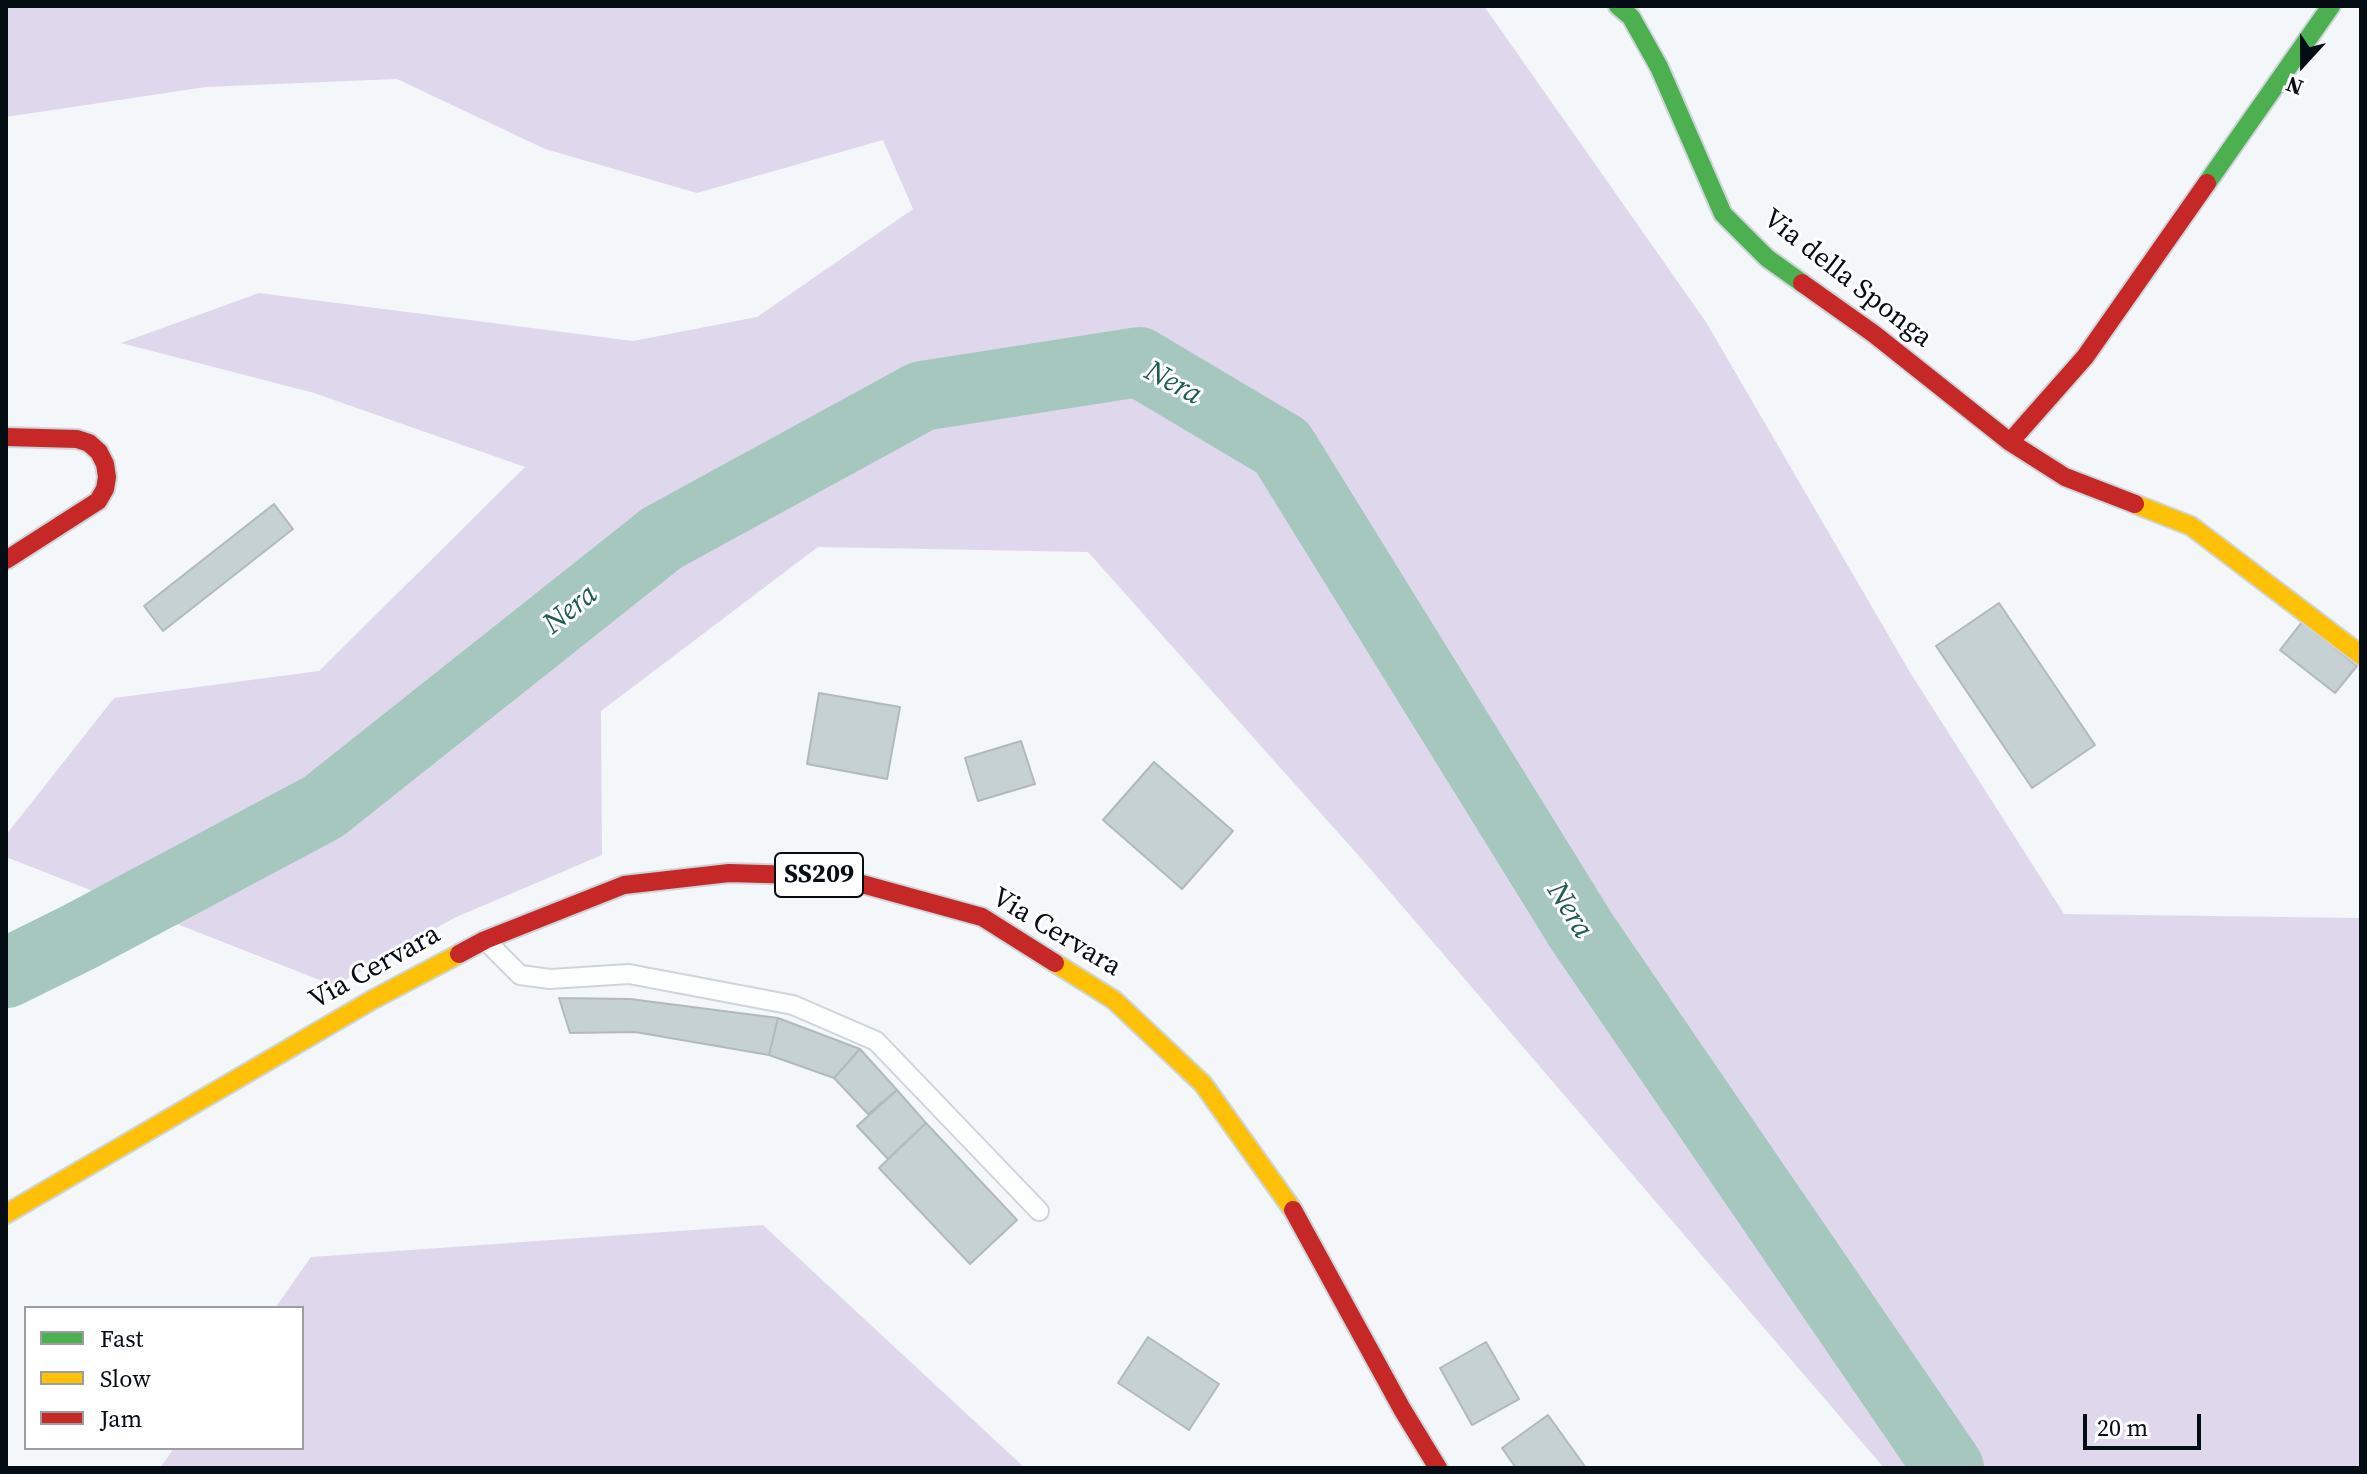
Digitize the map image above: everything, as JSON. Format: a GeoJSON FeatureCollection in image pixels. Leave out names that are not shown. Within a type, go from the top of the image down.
{"type":"FeatureCollection","features":[{"type":"Feature","properties":{"kind":"street","name":"Via della Sponga"},"geometry":{"type":"LineString","coordinates":[[1618,6],[1631,17],[1659,67],[1723,214],[1767,258],[1874,334],[2010,442],[2065,477],[2191,526],[2361,655]]}},
{"type":"Feature","properties":{"kind":"street"},"geometry":{"type":"LineString","coordinates":[[2010,442],[2085,357],[2331,6]]}},
{"type":"Feature","properties":{"kind":"street"},"geometry":{"type":"LineString","coordinates":[[6,437],[77,439],[89,443],[99,452],[107,477],[98,501],[6,560]]}},
{"type":"Feature","properties":{"kind":"street","name":"Via Cervara"},"geometry":{"type":"LineString","coordinates":[[6,1214],[372,1000],[485,940],[624,885],[729,873],[833,876],[982,917],[1114,1000],[1203,1084],[1290,1204],[1402,1409],[1438,1468]]}},
{"type":"Feature","properties":{"kind":"lane"},"geometry":{"type":"LineString","coordinates":[[485,940],[520,975],[550,979],[629,974],[793,1005],[876,1041],[1039,1211]]}},
{"type":"Feature","properties":{"kind":"shaded area"},"geometry":{"type":"Polygon","coordinates":[[[6,6],[1484,6],[1706,322],[1911,674],[2064,914],[2361,918],[2361,1468],[1884,1468],[1366,864],[1088,552],[818,547],[601,711],[602,855],[454,918],[335,986],[6,857],[6,835],[114,698],[319,671],[525,467],[314,393],[121,343],[259,293],[633,341],[757,317],[913,209],[883,140],[697,193],[545,149],[397,79],[206,87],[6,117],[6,6]]]}},
{"type":"Feature","properties":{"kind":"shaded area"},"geometry":{"type":"Polygon","coordinates":[[[763,1225],[1025,1468],[160,1468],[173,1450],[304,1450],[304,1306],[276,1306],[311,1257],[763,1225]]]}},
{"type":"Feature","properties":{"kind":"building"},"geometry":{"type":"Polygon","coordinates":[[[274,504],[293,529],[163,631],[144,606],[274,504]]]}},
{"type":"Feature","properties":{"kind":"building"},"geometry":{"type":"Polygon","coordinates":[[[1999,603],[2095,745],[2032,788],[1936,646],[1999,603]]]}},
{"type":"Feature","properties":{"kind":"building"},"geometry":{"type":"Polygon","coordinates":[[[2302,622],[2357,666],[2335,693],[2280,650],[2302,622]]]}},
{"type":"Feature","properties":{"kind":"building"},"geometry":{"type":"Polygon","coordinates":[[[819,693],[900,707],[887,779],[807,764],[819,693]]]}},
{"type":"Feature","properties":{"kind":"building"},"geometry":{"type":"Polygon","coordinates":[[[1021,741],[1035,784],[978,801],[965,758],[1021,741]]]}},
{"type":"Feature","properties":{"kind":"building"},"geometry":{"type":"Polygon","coordinates":[[[1154,762],[1233,831],[1182,889],[1103,820],[1154,762]]]}},
{"type":"Feature","properties":{"kind":"building"},"geometry":{"type":"Polygon","coordinates":[[[559,998],[630,999],[778,1018],[769,1055],[635,1032],[570,1033],[559,998]]]}},
{"type":"Feature","properties":{"kind":"building"},"geometry":{"type":"Polygon","coordinates":[[[778,1018],[860,1049],[834,1078],[769,1055],[778,1018]]]}},
{"type":"Feature","properties":{"kind":"building"},"geometry":{"type":"Polygon","coordinates":[[[860,1049],[897,1090],[868,1114],[834,1078],[860,1049]]]}},
{"type":"Feature","properties":{"kind":"building"},"geometry":{"type":"Polygon","coordinates":[[[897,1090],[926,1123],[888,1159],[857,1126],[897,1090]]]}},
{"type":"Feature","properties":{"kind":"building"},"geometry":{"type":"Polygon","coordinates":[[[926,1123],[1017,1220],[970,1264],[879,1168],[926,1123]]]}},
{"type":"Feature","properties":{"kind":"building"},"geometry":{"type":"Polygon","coordinates":[[[1148,1337],[1219,1384],[1189,1430],[1118,1383],[1148,1337]]]}},
{"type":"Feature","properties":{"kind":"building"},"geometry":{"type":"Polygon","coordinates":[[[1486,1342],[1519,1399],[1472,1425],[1440,1368],[1486,1342]]]}},
{"type":"Feature","properties":{"kind":"building"},"geometry":{"type":"Polygon","coordinates":[[[1548,1415],[1586,1468],[1516,1468],[1502,1448],[1548,1415]]]}},
{"type":"Feature","properties":{"kind":"waterway","name":"Nera"},"geometry":{"type":"LineString","coordinates":[[6,973],[323,807],[662,538],[922,396],[1139,362],[1282,447],[1582,932],[1949,1468]]}},
{"type":"Feature","properties":{"kind":"traffic: fast"},"geometry":{"type":"LineString","coordinates":[[1618,6],[1631,17],[1659,67],[1723,214],[1767,258],[1802,283]]}},
{"type":"Feature","properties":{"kind":"traffic: fast"},"geometry":{"type":"LineString","coordinates":[[2207,183],[2331,6]]}},
{"type":"Feature","properties":{"kind":"traffic: slow"},"geometry":{"type":"LineString","coordinates":[[2135,504],[2191,526],[2361,655]]}},
{"type":"Feature","properties":{"kind":"traffic: slow"},"geometry":{"type":"LineString","coordinates":[[6,1214],[372,1000],[459,954]]}},
{"type":"Feature","properties":{"kind":"traffic: slow"},"geometry":{"type":"LineString","coordinates":[[1055,963],[1114,1000],[1203,1084],[1293,1210]]}},
{"type":"Feature","properties":{"kind":"traffic: jam"},"geometry":{"type":"LineString","coordinates":[[2010,442],[2085,357],[2207,183]]}},
{"type":"Feature","properties":{"kind":"traffic: jam"},"geometry":{"type":"LineString","coordinates":[[1802,283],[1874,334],[2010,442],[2065,477],[2135,504]]}},
{"type":"Feature","properties":{"kind":"traffic: jam"},"geometry":{"type":"LineString","coordinates":[[6,437],[77,439],[89,443],[99,452],[107,477],[98,501],[6,560]]}},
{"type":"Feature","properties":{"kind":"traffic: jam"},"geometry":{"type":"LineString","coordinates":[[459,954],[485,940],[624,885],[729,873],[833,876],[982,917],[1055,963]]}},
{"type":"Feature","properties":{"kind":"traffic: jam"},"geometry":{"type":"LineString","coordinates":[[1293,1210],[1402,1409],[1438,1468]]}}]}
